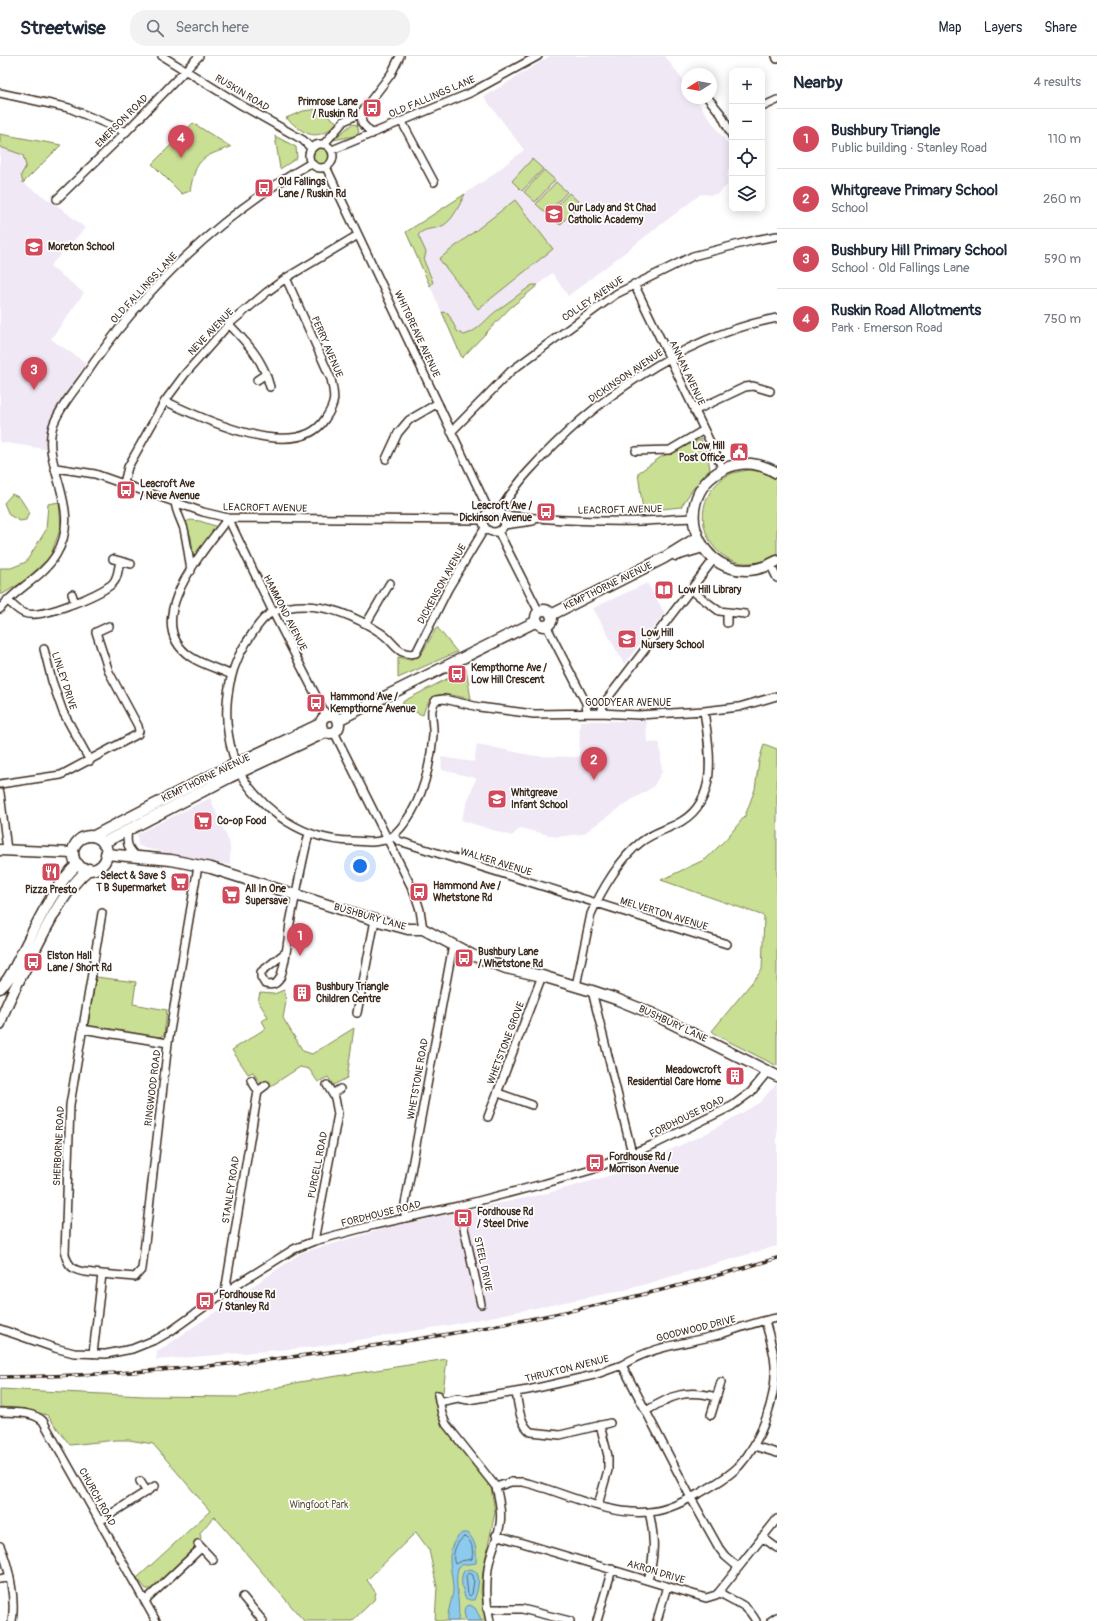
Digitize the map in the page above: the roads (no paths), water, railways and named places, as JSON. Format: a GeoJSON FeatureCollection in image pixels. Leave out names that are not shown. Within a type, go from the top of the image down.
{"type":"FeatureCollection","features":[{"type":"Feature","properties":{"kind":"street","name":"RUSKIN ROAD"},"geometry":{"type":"LineString","coordinates":[[162,56],[303,140],[311,148]]}},
{"type":"Feature","properties":{"kind":"street","name":"EMERSON ROAD"},"geometry":{"type":"LineString","coordinates":[[56,199],[126,132],[198,56]]}},
{"type":"Feature","properties":{"kind":"street"},"geometry":{"type":"LineString","coordinates":[[324,144],[344,121],[360,113],[391,74],[400,56]]}},
{"type":"Feature","properties":{"kind":"street","name":"OLD FALLINGS LANE"},"geometry":{"type":"LineString","coordinates":[[332,150],[470,93],[538,56]]}},
{"type":"Feature","properties":{"kind":"street"},"geometry":{"type":"LineString","coordinates":[[0,93],[69,108],[126,132]]}},
{"type":"Feature","properties":{"kind":"street"},"geometry":{"type":"LineString","coordinates":[[765,106],[777,100]]}},
{"type":"Feature","properties":{"kind":"street"},"geometry":{"type":"LineString","coordinates":[[713,104],[729,123]]}},
{"type":"Feature","properties":{"kind":"street"},"geometry":{"type":"LineString","coordinates":[[360,113],[362,123],[372,134]]}},
{"type":"Feature","properties":{"kind":"street"},"geometry":{"type":"LineString","coordinates":[[402,122],[434,182]]}},
{"type":"Feature","properties":{"kind":"street"},"geometry":{"type":"LineString","coordinates":[[317,144],[324,144],[332,150],[332,161],[326,167],[318,168],[310,163],[308,156],[311,148],[317,144]]}},
{"type":"Feature","properties":{"kind":"street","name":"OLD FALLINGS LANE"},"geometry":{"type":"LineString","coordinates":[[0,609],[7,600],[46,569],[57,554],[61,545],[65,531],[65,504],[56,468],[51,436],[55,422],[87,371],[151,292],[208,236],[265,191],[310,163]]}},
{"type":"Feature","properties":{"kind":"street","name":"WHITGREAVE AVENUE"},"geometry":{"type":"LineString","coordinates":[[326,167],[489,511]]}},
{"type":"Feature","properties":{"kind":"street","name":"NEVE AVENUE"},"geometry":{"type":"LineString","coordinates":[[124,483],[128,467],[165,401],[185,374],[229,324],[286,278],[358,235]]}},
{"type":"Feature","properties":{"kind":"street","name":"COLLEY AVENUE"},"geometry":{"type":"LineString","coordinates":[[451,432],[511,371],[616,294],[693,256],[755,240],[777,236]]}},
{"type":"Feature","properties":{"kind":"street","name":"PERRY AVENUE"},"geometry":{"type":"LineString","coordinates":[[165,401],[202,419],[235,430],[267,437],[288,438],[301,436],[316,430],[322,424],[331,412],[335,397],[331,379],[286,278]]}},
{"type":"Feature","properties":{"kind":"street","name":"ANNAN AVENUE"},"geometry":{"type":"LineString","coordinates":[[634,284],[723,469]]}},
{"type":"Feature","properties":{"kind":"street","name":"DICKINSON AVENUE"},"geometry":{"type":"LineString","coordinates":[[501,513],[527,473],[554,445],[602,402],[670,358],[697,345],[763,321],[777,318]]}},
{"type":"Feature","properties":{"kind":"street"},"geometry":{"type":"LineString","coordinates":[[229,324],[255,352],[266,374],[270,387]]}},
{"type":"Feature","properties":{"kind":"street"},"geometry":{"type":"LineString","coordinates":[[257,380],[266,374]]}},
{"type":"Feature","properties":{"kind":"street"},"geometry":{"type":"LineString","coordinates":[[694,411],[745,387],[753,386],[770,391]]}},
{"type":"Feature","properties":{"kind":"street"},"geometry":{"type":"LineString","coordinates":[[386,459],[398,433],[409,420],[438,403]]}},
{"type":"Feature","properties":{"kind":"street"},"geometry":{"type":"LineString","coordinates":[[636,451],[670,450],[704,430]]}},
{"type":"Feature","properties":{"kind":"street"},"geometry":{"type":"LineString","coordinates":[[777,473],[754,464],[738,465],[723,469],[710,478],[700,491],[694,518],[698,537],[703,547],[714,559],[730,567],[745,570],[760,568],[774,562],[777,578]]}},
{"type":"Feature","properties":{"kind":"street","name":"LEACROFT AVENUE"},"geometry":{"type":"LineString","coordinates":[[56,468],[95,474],[203,512],[228,518],[482,520]]}},
{"type":"Feature","properties":{"kind":"street"},"geometry":{"type":"LineString","coordinates":[[175,502],[188,547],[191,571]]}},
{"type":"Feature","properties":{"kind":"street"},"geometry":{"type":"LineString","coordinates":[[494,509],[501,513],[504,524],[498,531],[490,532],[485,528],[482,520],[484,514],[489,511],[494,509]]}},
{"type":"Feature","properties":{"kind":"street","name":"LEACROFT AVENUE"},"geometry":{"type":"LineString","coordinates":[[501,513],[546,519],[643,521],[694,518]]}},
{"type":"Feature","properties":{"kind":"street"},"geometry":{"type":"LineString","coordinates":[[228,518],[191,571],[174,602],[170,623],[172,633],[182,648],[190,656],[232,675]]}},
{"type":"Feature","properties":{"kind":"street","name":"HAMMOND AVENUE"},"geometry":{"type":"LineString","coordinates":[[228,518],[273,612],[326,715]]}},
{"type":"Feature","properties":{"kind":"street","name":"LEACROFT AVENUE"},"geometry":{"type":"LineString","coordinates":[[504,524],[546,519]]}},
{"type":"Feature","properties":{"kind":"street","name":"DICKENSON AVENUE"},"geometry":{"type":"LineString","coordinates":[[366,624],[383,635],[400,652],[406,654],[416,653],[419,650],[448,589],[485,528]]}},
{"type":"Feature","properties":{"kind":"street"},"geometry":{"type":"LineString","coordinates":[[338,720],[538,617],[546,611],[551,615],[551,621],[546,625],[541,625],[538,617],[498,531]]}},
{"type":"Feature","properties":{"kind":"street","name":"KEMPTHORNE AVENUE"},"geometry":{"type":"LineString","coordinates":[[551,615],[664,558],[698,537]]}},
{"type":"Feature","properties":{"kind":"street","name":"KEMPTHORNE AVENUE"},"geometry":{"type":"LineString","coordinates":[[664,558],[703,547]]}},
{"type":"Feature","properties":{"kind":"street"},"geometry":{"type":"LineString","coordinates":[[601,713],[604,703],[714,559]]}},
{"type":"Feature","properties":{"kind":"street"},"geometry":{"type":"LineString","coordinates":[[7,600],[25,614],[44,614],[75,603],[112,584],[116,578],[116,560],[131,564]]}},
{"type":"Feature","properties":{"kind":"street"},"geometry":{"type":"LineString","coordinates":[[390,583],[366,624],[337,610],[319,607],[301,607],[273,612],[264,619],[242,649],[232,675],[227,702],[227,729],[229,743],[237,768],[275,813],[286,822],[309,834],[338,841],[371,841],[391,837]]}},
{"type":"Feature","properties":{"kind":"street"},"geometry":{"type":"LineString","coordinates":[[691,590],[715,609],[727,613],[745,614]]}},
{"type":"Feature","properties":{"kind":"street"},"geometry":{"type":"LineString","coordinates":[[72,594],[75,603]]}},
{"type":"Feature","properties":{"kind":"street"},"geometry":{"type":"LineString","coordinates":[[726,623],[727,613]]}},
{"type":"Feature","properties":{"kind":"street"},"geometry":{"type":"LineString","coordinates":[[546,625],[586,703],[588,713]]}},
{"type":"Feature","properties":{"kind":"street"},"geometry":{"type":"LineString","coordinates":[[0,784],[61,775],[136,736],[139,731],[110,672],[96,632],[109,626]]}},
{"type":"Feature","properties":{"kind":"street","name":"LINLEY DRIVE"},"geometry":{"type":"LineString","coordinates":[[44,648],[52,681],[63,712],[90,761]]}},
{"type":"Feature","properties":{"kind":"street","name":"GOODYEAR AVENUE"},"geometry":{"type":"LineString","coordinates":[[391,837],[412,812],[426,778],[431,760],[434,732],[431,708],[436,700],[444,699],[479,707],[534,714],[638,714],[704,711],[740,707],[777,696]]}},
{"type":"Feature","properties":{"kind":"street"},"geometry":{"type":"LineString","coordinates":[[586,703],[604,703]]}},
{"type":"Feature","properties":{"kind":"street"},"geometry":{"type":"LineString","coordinates":[[576,986],[590,921],[596,903],[617,868],[633,848],[655,833],[682,821],[692,813],[704,795],[710,769],[704,711]]}},
{"type":"Feature","properties":{"kind":"street"},"geometry":{"type":"LineString","coordinates":[[327,730],[338,727],[338,720],[334,716],[326,715],[321,720],[391,837],[415,894],[420,910],[423,929]]}},
{"type":"Feature","properties":{"kind":"street","name":"KEMPTHORNE AVENUE"},"geometry":{"type":"LineString","coordinates":[[94,836],[151,806],[327,730]]}},
{"type":"Feature","properties":{"kind":"street","name":"KEMPTHORNE AVENUE"},"geometry":{"type":"LineString","coordinates":[[103,843],[237,768]]}},
{"type":"Feature","properties":{"kind":"street"},"geometry":{"type":"LineString","coordinates":[[0,793],[4,850],[73,853]]}},
{"type":"Feature","properties":{"kind":"street"},"geometry":{"type":"LineString","coordinates":[[128,830],[126,840],[128,846],[136,856]]}},
{"type":"Feature","properties":{"kind":"street"},"geometry":{"type":"LineString","coordinates":[[285,953],[261,972],[261,977],[265,984],[272,985],[277,983],[280,978],[309,834]]}},
{"type":"Feature","properties":{"kind":"street"},"geometry":{"type":"LineString","coordinates":[[0,1023],[10,997],[52,919],[78,878],[89,869],[100,866],[105,859],[106,854],[103,843],[94,836],[88,836],[80,839],[75,846],[73,853],[78,864],[89,869]]}},
{"type":"Feature","properties":{"kind":"street","name":"WALKER AVENUE"},"geometry":{"type":"LineString","coordinates":[[391,837],[399,841],[596,903]]}},
{"type":"Feature","properties":{"kind":"street","name":"BUSHBURY LANE"},"geometry":{"type":"LineString","coordinates":[[106,854],[136,856],[198,866],[244,878],[375,920],[408,929],[423,929],[472,955],[506,968],[542,976],[592,991],[653,1014],[773,1074]]}},
{"type":"Feature","properties":{"kind":"street"},"geometry":{"type":"LineString","coordinates":[[10,997],[0,989],[5,985],[9,978],[42,913],[69,872],[78,864]]}},
{"type":"Feature","properties":{"kind":"street","name":"RINGWOOD ROAD"},"geometry":{"type":"LineString","coordinates":[[102,1274],[135,1277],[142,1269],[168,1043],[198,866]]}},
{"type":"Feature","properties":{"kind":"street","name":"MELVERTON AVENUE"},"geometry":{"type":"LineString","coordinates":[[596,903],[727,944]]}},
{"type":"Feature","properties":{"kind":"street","name":"SHERBORNE ROAD"},"geometry":{"type":"LineString","coordinates":[[102,913],[70,1105],[65,1254],[69,1265],[77,1271],[102,1274]]}},
{"type":"Feature","properties":{"kind":"street"},"geometry":{"type":"LineString","coordinates":[[357,1014],[375,920]]}},
{"type":"Feature","properties":{"kind":"street","name":"WHETSTONE ROAD"},"geometry":{"type":"LineString","coordinates":[[405,1217],[405,1204],[453,945]]}},
{"type":"Feature","properties":{"kind":"street","name":"WHETSTONE GROVE"},"geometry":{"type":"LineString","coordinates":[[488,1117],[542,976]]}},
{"type":"Feature","properties":{"kind":"street"},"geometry":{"type":"LineString","coordinates":[[592,991],[632,1153]]}},
{"type":"Feature","properties":{"kind":"street"},"geometry":{"type":"LineString","coordinates":[[82,1029],[168,1043]]}},
{"type":"Feature","properties":{"kind":"street","name":"FORDHOUSE ROAD"},"geometry":{"type":"LineString","coordinates":[[0,1329],[74,1353],[93,1354],[122,1352],[157,1339],[225,1292],[294,1249],[405,1217],[459,1206],[577,1174],[656,1144],[732,1106],[773,1074]]}},
{"type":"Feature","properties":{"kind":"street"},"geometry":{"type":"LineString","coordinates":[[251,1080],[258,1091],[266,1085]]}},
{"type":"Feature","properties":{"kind":"street","name":"PURCELL ROAD"},"geometry":{"type":"LineString","coordinates":[[314,1242],[338,1114],[335,1098],[328,1085]]}},
{"type":"Feature","properties":{"kind":"street"},"geometry":{"type":"LineString","coordinates":[[333,1093],[340,1089]]}},
{"type":"Feature","properties":{"kind":"street","name":"STANLEY ROAD"},"geometry":{"type":"LineString","coordinates":[[225,1292],[258,1091]]}},
{"type":"Feature","properties":{"kind":"street"},"geometry":{"type":"LineString","coordinates":[[498,1093],[532,1105]]}},
{"type":"Feature","properties":{"kind":"street","name":"STEEL DRIVE"},"geometry":{"type":"LineString","coordinates":[[459,1206],[481,1304]]}},
{"type":"Feature","properties":{"kind":"street"},"geometry":{"type":"LineString","coordinates":[[93,1354],[102,1274]]}},
{"type":"Feature","properties":{"kind":"street","name":"GOODWOOD DRIVE"},"geometry":{"type":"LineString","coordinates":[[622,1365],[650,1350],[689,1342],[777,1318]]}},
{"type":"Feature","properties":{"kind":"street"},"geometry":{"type":"LineString","coordinates":[[490,1621],[487,1609],[486,1593],[488,1568],[500,1524],[500,1512],[496,1487],[511,1482],[523,1482],[598,1505],[623,1511],[649,1512],[662,1510],[691,1498],[727,1477],[739,1466],[754,1446],[770,1403],[776,1374],[774,1355],[764,1321]]}},
{"type":"Feature","properties":{"kind":"street","name":"THRUXTON AVENUE"},"geometry":{"type":"LineString","coordinates":[[496,1487],[446,1424],[438,1398],[458,1398],[468,1400],[516,1392],[594,1375],[622,1365],[691,1498],[719,1548],[725,1556],[738,1567]]}},
{"type":"Feature","properties":{"kind":"street"},"geometry":{"type":"LineString","coordinates":[[711,1415],[721,1382]]}},
{"type":"Feature","properties":{"kind":"street"},"geometry":{"type":"LineString","coordinates":[[516,1392],[524,1424],[527,1430],[531,1432],[560,1434],[610,1422]]}},
{"type":"Feature","properties":{"kind":"street"},"geometry":{"type":"LineString","coordinates":[[646,1412],[677,1395],[700,1392],[716,1397]]}},
{"type":"Feature","properties":{"kind":"street","name":"CHURCH ROAD"},"geometry":{"type":"LineString","coordinates":[[0,1412],[30,1415],[38,1417],[43,1421],[156,1621]]}},
{"type":"Feature","properties":{"kind":"street"},"geometry":{"type":"LineString","coordinates":[[598,1505],[608,1470],[608,1456],[600,1425]]}},
{"type":"Feature","properties":{"kind":"street"},"geometry":{"type":"LineString","coordinates":[[754,1446],[777,1453]]}},
{"type":"Feature","properties":{"kind":"street"},"geometry":{"type":"LineString","coordinates":[[140,1481],[146,1492]]}},
{"type":"Feature","properties":{"kind":"street"},"geometry":{"type":"LineString","coordinates":[[100,1521],[155,1486]]}},
{"type":"Feature","properties":{"kind":"street"},"geometry":{"type":"LineString","coordinates":[[648,1580],[652,1564],[654,1543],[649,1512]]}},
{"type":"Feature","properties":{"kind":"street"},"geometry":{"type":"LineString","coordinates":[[756,1621],[744,1605],[727,1598],[719,1592],[777,1519]]}},
{"type":"Feature","properties":{"kind":"street","name":"AKRON DRIVE"},"geometry":{"type":"LineString","coordinates":[[496,1535],[706,1598],[716,1596],[719,1592]]}},
{"type":"Feature","properties":{"kind":"street"},"geometry":{"type":"LineString","coordinates":[[762,1537],[777,1548]]}},
{"type":"Feature","properties":{"kind":"street"},"geometry":{"type":"LineString","coordinates":[[0,1546],[9,1577],[12,1597],[12,1621]]}},
{"type":"Feature","properties":{"kind":"street"},"geometry":{"type":"LineString","coordinates":[[145,1601],[200,1546],[213,1560]]}},
{"type":"Feature","properties":{"kind":"street"},"geometry":{"type":"LineString","coordinates":[[597,1621],[612,1570]]}},
{"type":"Feature","properties":{"kind":"street"},"geometry":{"type":"LineString","coordinates":[[0,1579],[9,1577]]}},
{"type":"Feature","properties":{"kind":"street"},"geometry":{"type":"LineString","coordinates":[[657,1621],[667,1586]]}},
{"type":"Feature","properties":{"kind":"street"},"geometry":{"type":"LineString","coordinates":[[243,1597],[263,1621]]}},
{"type":"Feature","properties":{"kind":"street"},"geometry":{"type":"LineString","coordinates":[[487,1609],[522,1609],[570,1621]]}},
{"type":"Feature","properties":{"kind":"street"},"geometry":{"type":"LineString","coordinates":[[771,1621],[777,1617]]}},
{"type":"Feature","properties":{"kind":"water"},"geometry":{"type":"Polygon","coordinates":[[[462,1533],[468,1533],[473,1540],[476,1551],[476,1563],[462,1565],[458,1568],[458,1621],[448,1621],[453,1591],[450,1553],[456,1539],[462,1533]]]}},
{"type":"Feature","properties":{"kind":"water"},"geometry":{"type":"Polygon","coordinates":[[[469,1569],[477,1573],[479,1581],[474,1600],[465,1598],[462,1584],[464,1571],[469,1569]]]}},
{"type":"Feature","properties":{"kind":"water"},"geometry":{"type":"Polygon","coordinates":[[[470,1605],[475,1608],[482,1621],[466,1621],[464,1612],[465,1607],[470,1605]]]}},
{"type":"Feature","properties":{"kind":"railway"},"geometry":{"type":"LineString","coordinates":[[0,1377],[95,1374],[190,1368],[284,1358],[379,1345],[479,1329],[580,1309],[679,1286],[777,1258]]}},
{"type":"Feature","properties":{"kind":"place","name":"Primrose Lane / Ruskin Rd"},"geometry":{"type":"Point","coordinates":[372,108]}},
{"type":"Feature","properties":{"kind":"place","name":"Ruskin Road Allotments"},"geometry":{"type":"Point","coordinates":[181,158]}},
{"type":"Feature","properties":{"kind":"place","name":"Old Fallings Lane / Ruskin Rd"},"geometry":{"type":"Point","coordinates":[264,188]}},
{"type":"Feature","properties":{"kind":"place","name":"Our Lady and St Chad Catholic Academy"},"geometry":{"type":"Point","coordinates":[554,214]}},
{"type":"Feature","properties":{"kind":"place","name":"Moreton School"},"geometry":{"type":"Point","coordinates":[34,247]}},
{"type":"Feature","properties":{"kind":"place","name":"Bushbury Hill Primary School"},"geometry":{"type":"Point","coordinates":[34,390]}},
{"type":"Feature","properties":{"kind":"place","name":"Low Hill Post Office"},"geometry":{"type":"Point","coordinates":[739,452]}},
{"type":"Feature","properties":{"kind":"place","name":"Leacroft Ave / Neve Avenue"},"geometry":{"type":"Point","coordinates":[126,490]}},
{"type":"Feature","properties":{"kind":"place","name":"Leacroft Ave / Dickinson Avenue"},"geometry":{"type":"Point","coordinates":[546,512]}},
{"type":"Feature","properties":{"kind":"place","name":"Low Hill Library"},"geometry":{"type":"Point","coordinates":[664,590]}},
{"type":"Feature","properties":{"kind":"place","name":"Low Hill Nursery School"},"geometry":{"type":"Point","coordinates":[627,639]}},
{"type":"Feature","properties":{"kind":"place","name":"Kempthorne Ave / Low Hill Crescent"},"geometry":{"type":"Point","coordinates":[457,674]}},
{"type":"Feature","properties":{"kind":"place","name":"Hammond Ave / Kempthorne Avenue"},"geometry":{"type":"Point","coordinates":[316,703]}},
{"type":"Feature","properties":{"kind":"place","name":"Whitgreave Primary School"},"geometry":{"type":"Point","coordinates":[594,780]}},
{"type":"Feature","properties":{"kind":"place","name":"Whitgreave Infant School"},"geometry":{"type":"Point","coordinates":[497,799]}},
{"type":"Feature","properties":{"kind":"place","name":"Co-op Food"},"geometry":{"type":"Point","coordinates":[203,821]}},
{"type":"Feature","properties":{"kind":"place","name":"Pizza Presto"},"geometry":{"type":"Point","coordinates":[51,872]}},
{"type":"Feature","properties":{"kind":"place","name":"Select & Save S T B Supermarket"},"geometry":{"type":"Point","coordinates":[180,882]}},
{"type":"Feature","properties":{"kind":"place","name":"Hammond Ave / Whetstone Rd"},"geometry":{"type":"Point","coordinates":[419,892]}},
{"type":"Feature","properties":{"kind":"place","name":"All In One Supersave"},"geometry":{"type":"Point","coordinates":[231,895]}},
{"type":"Feature","properties":{"kind":"place","name":"Bushbury Triangle"},"geometry":{"type":"Point","coordinates":[300,956]}},
{"type":"Feature","properties":{"kind":"place","name":"Bushbury Lane / Whetstone Rd"},"geometry":{"type":"Point","coordinates":[464,958]}},
{"type":"Feature","properties":{"kind":"place","name":"Elston Hall Lane / Short Rd"},"geometry":{"type":"Point","coordinates":[33,962]}},
{"type":"Feature","properties":{"kind":"place","name":"Bushbury Triangle Children Centre"},"geometry":{"type":"Point","coordinates":[302,993]}},
{"type":"Feature","properties":{"kind":"place","name":"Meadowcroft Residential Care Home"},"geometry":{"type":"Point","coordinates":[735,1076]}},
{"type":"Feature","properties":{"kind":"place","name":"Fordhouse Rd / Morrison Avenue"},"geometry":{"type":"Point","coordinates":[595,1163]}},
{"type":"Feature","properties":{"kind":"place","name":"Fordhouse Rd / Steel Drive"},"geometry":{"type":"Point","coordinates":[463,1218]}},
{"type":"Feature","properties":{"kind":"place","name":"Fordhouse Rd / Stanley Rd"},"geometry":{"type":"Point","coordinates":[205,1301]}},
{"type":"Feature","properties":{"kind":"park label","name":"Wingfoot Park"},"geometry":{"type":"Point","coordinates":[319,1505]}}]}
